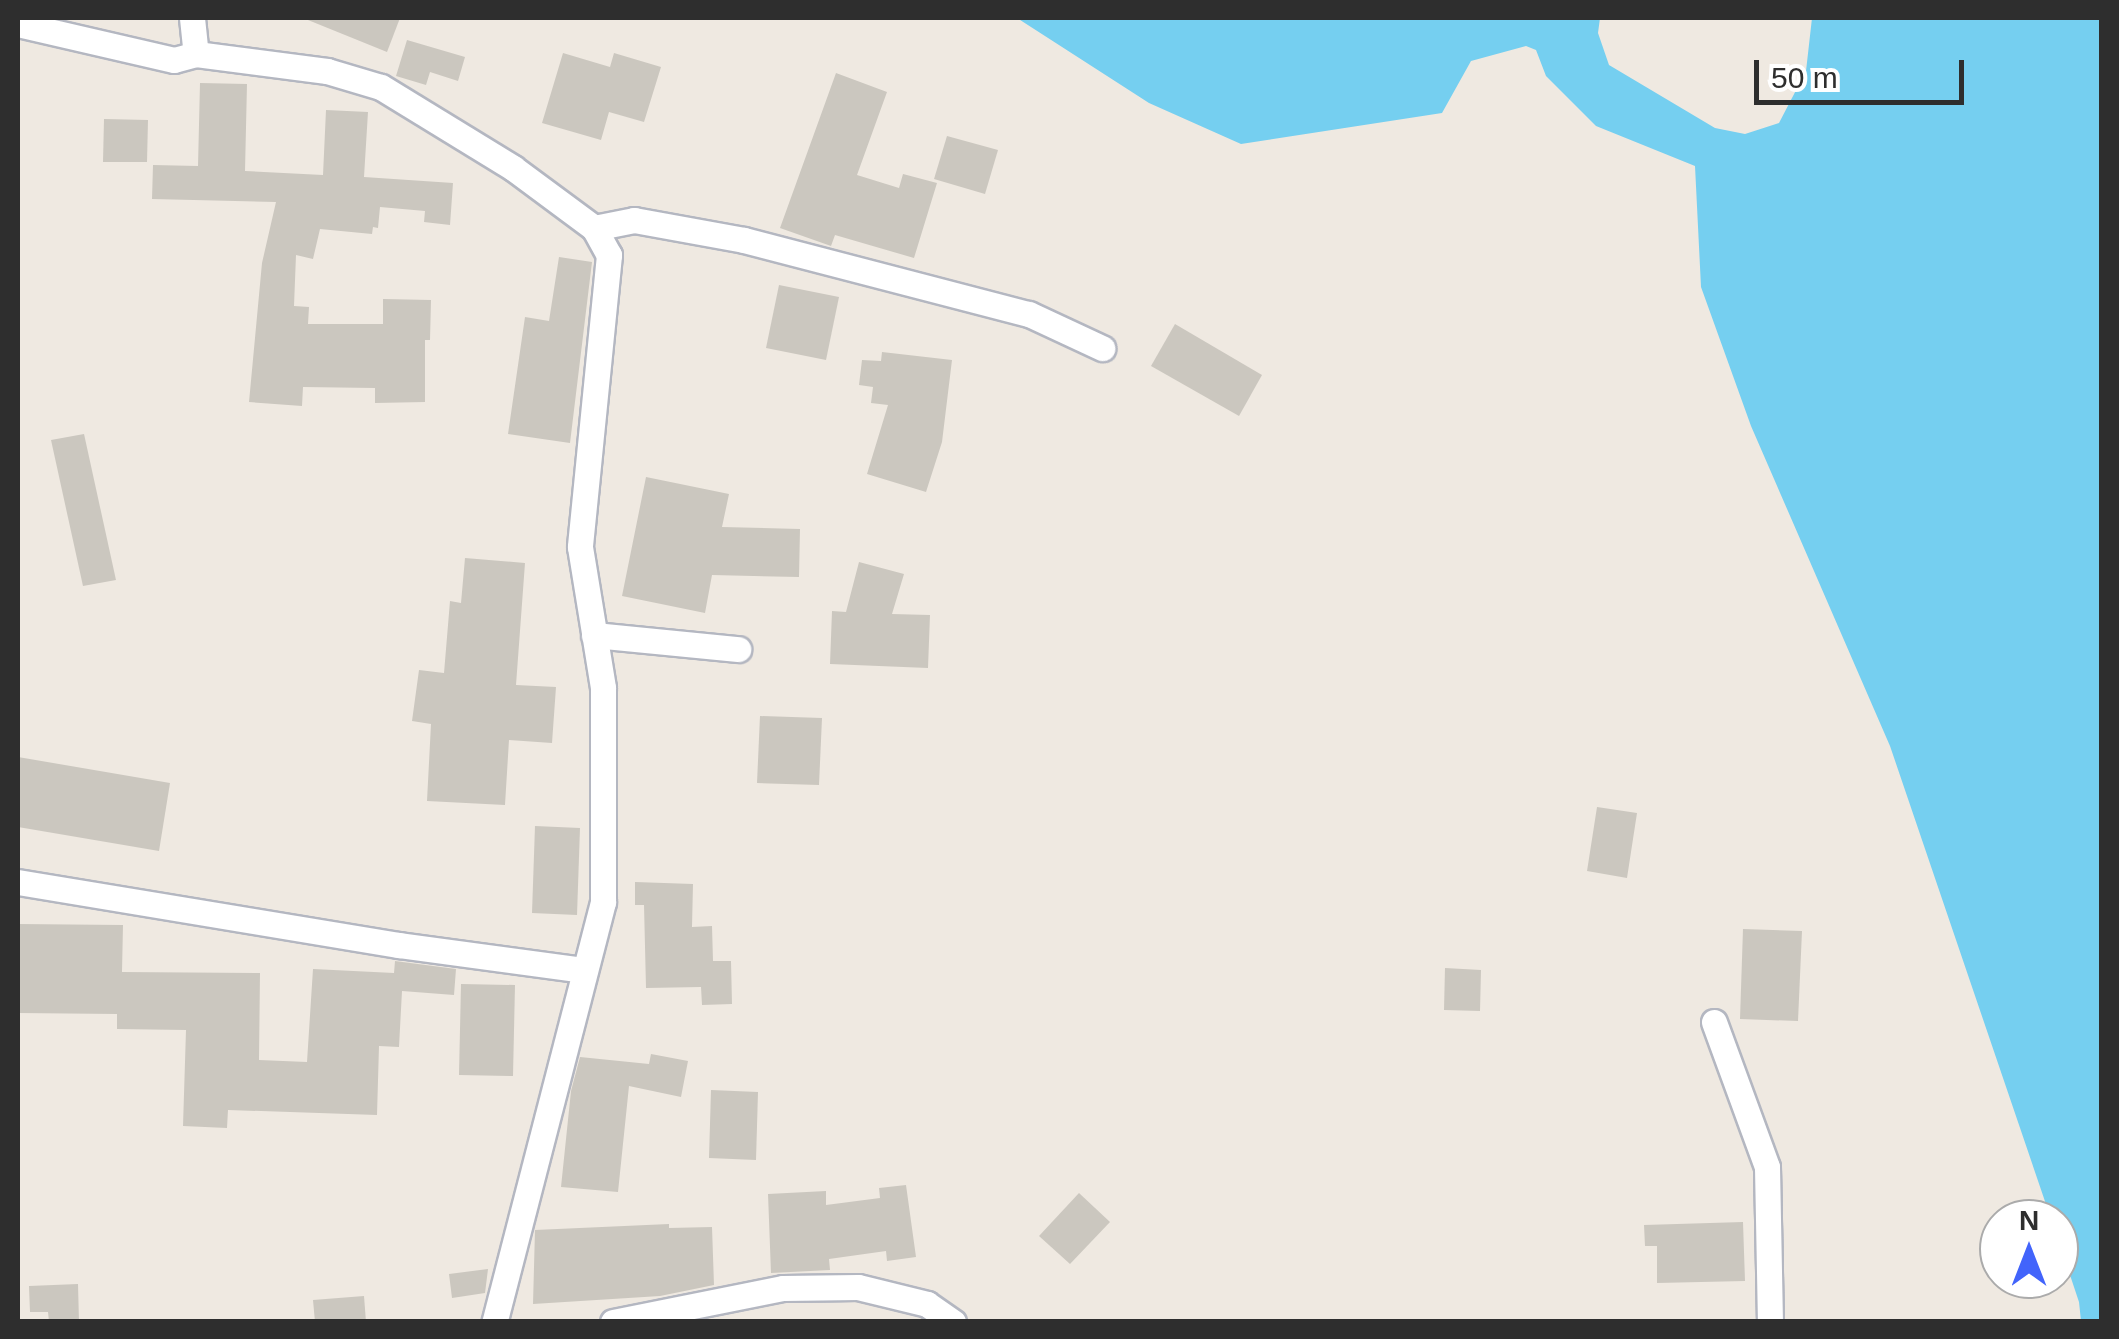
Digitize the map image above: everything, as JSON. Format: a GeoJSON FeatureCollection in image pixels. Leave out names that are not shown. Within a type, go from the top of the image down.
{"type":"FeatureCollection","features":[{"type":"Feature","properties":{"kind":"street"},"geometry":{"type":"LineString","coordinates":[[192,18],[196,54]]}},
{"type":"Feature","properties":{"kind":"street"},"geometry":{"type":"LineString","coordinates":[[18,24],[174,60],[196,54],[327,72],[381,87],[512,168],[594,228],[610,256]]}},
{"type":"Feature","properties":{"kind":"street"},"geometry":{"type":"LineString","coordinates":[[594,228],[634,220],[744,240],[1029,314],[1102,348]]}},
{"type":"Feature","properties":{"kind":"street"},"geometry":{"type":"LineString","coordinates":[[494,1322],[603,902],[603,688],[580,547],[610,256],[634,220]]}},
{"type":"Feature","properties":{"kind":"street"},"geometry":{"type":"LineString","coordinates":[[594,635],[738,649]]}},
{"type":"Feature","properties":{"kind":"street"},"geometry":{"type":"LineString","coordinates":[[18,882],[399,946],[583,970]]}},
{"type":"Feature","properties":{"kind":"street"},"geometry":{"type":"LineString","coordinates":[[1714,1022],[1767,1167],[1770,1322]]}},
{"type":"Feature","properties":{"kind":"street"},"geometry":{"type":"LineString","coordinates":[[613,1322],[783,1288],[858,1287],[927,1304],[953,1322]]}},
{"type":"Feature","properties":{"kind":"water"},"geometry":{"type":"Polygon","coordinates":[[[1017,18],[1600,18],[1598,33],[1609,65],[1715,128],[1745,134],[1779,123],[1806,71],[1812,18],[2101,18],[2101,1321],[2081,1321],[2079,1199],[2044,1199],[1890,746],[1751,426],[1701,287],[1695,166],[1596,126],[1546,76],[1536,50],[1526,46],[1471,61],[1442,113],[1241,144],[1149,103],[1017,18]]]}},
{"type":"Feature","properties":{"kind":"building"},"geometry":{"type":"Polygon","coordinates":[[[303,18],[400,18],[387,52],[303,18]]]}},
{"type":"Feature","properties":{"kind":"building"},"geometry":{"type":"Polygon","coordinates":[[[407,40],[465,57],[458,81],[430,72],[426,85],[396,76],[407,40]]]}},
{"type":"Feature","properties":{"kind":"building"},"geometry":{"type":"Polygon","coordinates":[[[563,53],[610,67],[614,53],[661,67],[644,122],[609,112],[601,140],[542,123],[563,53]]]}},
{"type":"Feature","properties":{"kind":"building"},"geometry":{"type":"Polygon","coordinates":[[[836,73],[887,92],[857,175],[899,188],[903,174],[937,183],[914,258],[835,235],[831,246],[780,228],[836,73]]]}},
{"type":"Feature","properties":{"kind":"building"},"geometry":{"type":"Polygon","coordinates":[[[200,83],[247,84],[245,171],[323,175],[326,110],[368,112],[364,177],[453,183],[450,225],[424,222],[425,211],[380,207],[378,228],[373,227],[372,234],[320,229],[313,259],[296,255],[294,306],[309,307],[308,324],[383,324],[383,299],[431,300],[430,340],[425,340],[425,402],[375,403],[375,388],[303,387],[302,406],[249,402],[262,263],[276,202],[152,199],[153,165],[198,166],[200,83]]]}},
{"type":"Feature","properties":{"kind":"building"},"geometry":{"type":"Polygon","coordinates":[[[104,119],[148,120],[147,162],[103,162],[104,119]]]}},
{"type":"Feature","properties":{"kind":"building"},"geometry":{"type":"Polygon","coordinates":[[[947,136],[998,150],[985,194],[934,179],[947,136]]]}},
{"type":"Feature","properties":{"kind":"building"},"geometry":{"type":"Polygon","coordinates":[[[559,257],[592,262],[570,443],[508,434],[525,317],[549,321],[559,257]]]}},
{"type":"Feature","properties":{"kind":"building"},"geometry":{"type":"Polygon","coordinates":[[[779,285],[839,297],[826,360],[766,348],[779,285]]]}},
{"type":"Feature","properties":{"kind":"building"},"geometry":{"type":"Polygon","coordinates":[[[1175,324],[1262,375],[1239,416],[1151,366],[1175,324]]]}},
{"type":"Feature","properties":{"kind":"building"},"geometry":{"type":"Polygon","coordinates":[[[882,352],[952,360],[942,442],[926,492],[867,474],[888,405],[871,403],[873,387],[859,385],[862,360],[881,361],[882,352]]]}},
{"type":"Feature","properties":{"kind":"building"},"geometry":{"type":"Polygon","coordinates":[[[84,434],[116,580],[83,586],[51,440],[84,434]]]}},
{"type":"Feature","properties":{"kind":"building"},"geometry":{"type":"Polygon","coordinates":[[[646,477],[729,494],[722,527],[800,529],[799,577],[712,575],[705,613],[622,596],[646,477]]]}},
{"type":"Feature","properties":{"kind":"building"},"geometry":{"type":"Polygon","coordinates":[[[465,558],[525,563],[516,685],[556,687],[552,743],[509,740],[505,805],[427,801],[431,724],[412,721],[419,670],[444,673],[450,601],[461,603],[465,558]]]}},
{"type":"Feature","properties":{"kind":"building"},"geometry":{"type":"Polygon","coordinates":[[[859,562],[904,574],[892,614],[930,615],[928,668],[830,664],[832,611],[846,612],[859,562]]]}},
{"type":"Feature","properties":{"kind":"building"},"geometry":{"type":"Polygon","coordinates":[[[760,716],[822,718],[819,785],[757,783],[760,716]]]}},
{"type":"Feature","properties":{"kind":"building"},"geometry":{"type":"Polygon","coordinates":[[[18,757],[170,783],[159,851],[18,827],[18,757]]]}},
{"type":"Feature","properties":{"kind":"building"},"geometry":{"type":"Polygon","coordinates":[[[1597,807],[1637,813],[1627,878],[1587,871],[1597,807]]]}},
{"type":"Feature","properties":{"kind":"building"},"geometry":{"type":"Polygon","coordinates":[[[535,826],[580,828],[577,915],[532,913],[535,826]]]}},
{"type":"Feature","properties":{"kind":"building"},"geometry":{"type":"Polygon","coordinates":[[[635,882],[693,884],[692,927],[712,926],[713,961],[731,961],[732,1004],[702,1005],[701,987],[646,988],[644,905],[635,905],[635,882]]]}},
{"type":"Feature","properties":{"kind":"building"},"geometry":{"type":"Polygon","coordinates":[[[18,924],[123,925],[122,972],[260,973],[259,1060],[307,1062],[313,969],[394,973],[395,961],[456,969],[454,995],[402,991],[399,1047],[379,1046],[377,1115],[228,1110],[227,1128],[183,1126],[186,1030],[117,1029],[117,1014],[18,1013],[18,924]]]}},
{"type":"Feature","properties":{"kind":"building"},"geometry":{"type":"Polygon","coordinates":[[[1743,929],[1802,931],[1798,1021],[1740,1019],[1743,929]]]}},
{"type":"Feature","properties":{"kind":"building"},"geometry":{"type":"Polygon","coordinates":[[[1445,968],[1481,970],[1480,1011],[1444,1010],[1445,968]]]}},
{"type":"Feature","properties":{"kind":"building"},"geometry":{"type":"Polygon","coordinates":[[[461,984],[515,985],[513,1076],[459,1075],[461,984]]]}},
{"type":"Feature","properties":{"kind":"building"},"geometry":{"type":"Polygon","coordinates":[[[651,1054],[688,1061],[681,1097],[629,1086],[618,1192],[561,1187],[571,1091],[580,1057],[649,1064],[651,1054]]]}},
{"type":"Feature","properties":{"kind":"building"},"geometry":{"type":"Polygon","coordinates":[[[711,1090],[758,1092],[756,1160],[709,1158],[711,1090]]]}},
{"type":"Feature","properties":{"kind":"building"},"geometry":{"type":"Polygon","coordinates":[[[906,1185],[916,1257],[887,1261],[886,1251],[829,1259],[830,1270],[771,1273],[768,1194],[826,1191],[826,1205],[880,1198],[879,1188],[906,1185]]]}},
{"type":"Feature","properties":{"kind":"building"},"geometry":{"type":"Polygon","coordinates":[[[1079,1193],[1110,1222],[1070,1264],[1039,1236],[1079,1193]]]}},
{"type":"Feature","properties":{"kind":"building"},"geometry":{"type":"Polygon","coordinates":[[[1743,1222],[1745,1281],[1657,1283],[1657,1246],[1645,1246],[1644,1225],[1743,1222]]]}},
{"type":"Feature","properties":{"kind":"building"},"geometry":{"type":"Polygon","coordinates":[[[669,1224],[669,1228],[712,1227],[714,1285],[660,1296],[533,1304],[535,1230],[669,1224]]]}},
{"type":"Feature","properties":{"kind":"building"},"geometry":{"type":"Polygon","coordinates":[[[488,1269],[485,1293],[452,1298],[449,1274],[488,1269]]]}},
{"type":"Feature","properties":{"kind":"building"},"geometry":{"type":"Polygon","coordinates":[[[78,1284],[79,1322],[49,1322],[48,1312],[30,1312],[29,1286],[78,1284]]]}},
{"type":"Feature","properties":{"kind":"building"},"geometry":{"type":"Polygon","coordinates":[[[364,1296],[366,1322],[315,1322],[313,1300],[364,1296]]]}}]}
